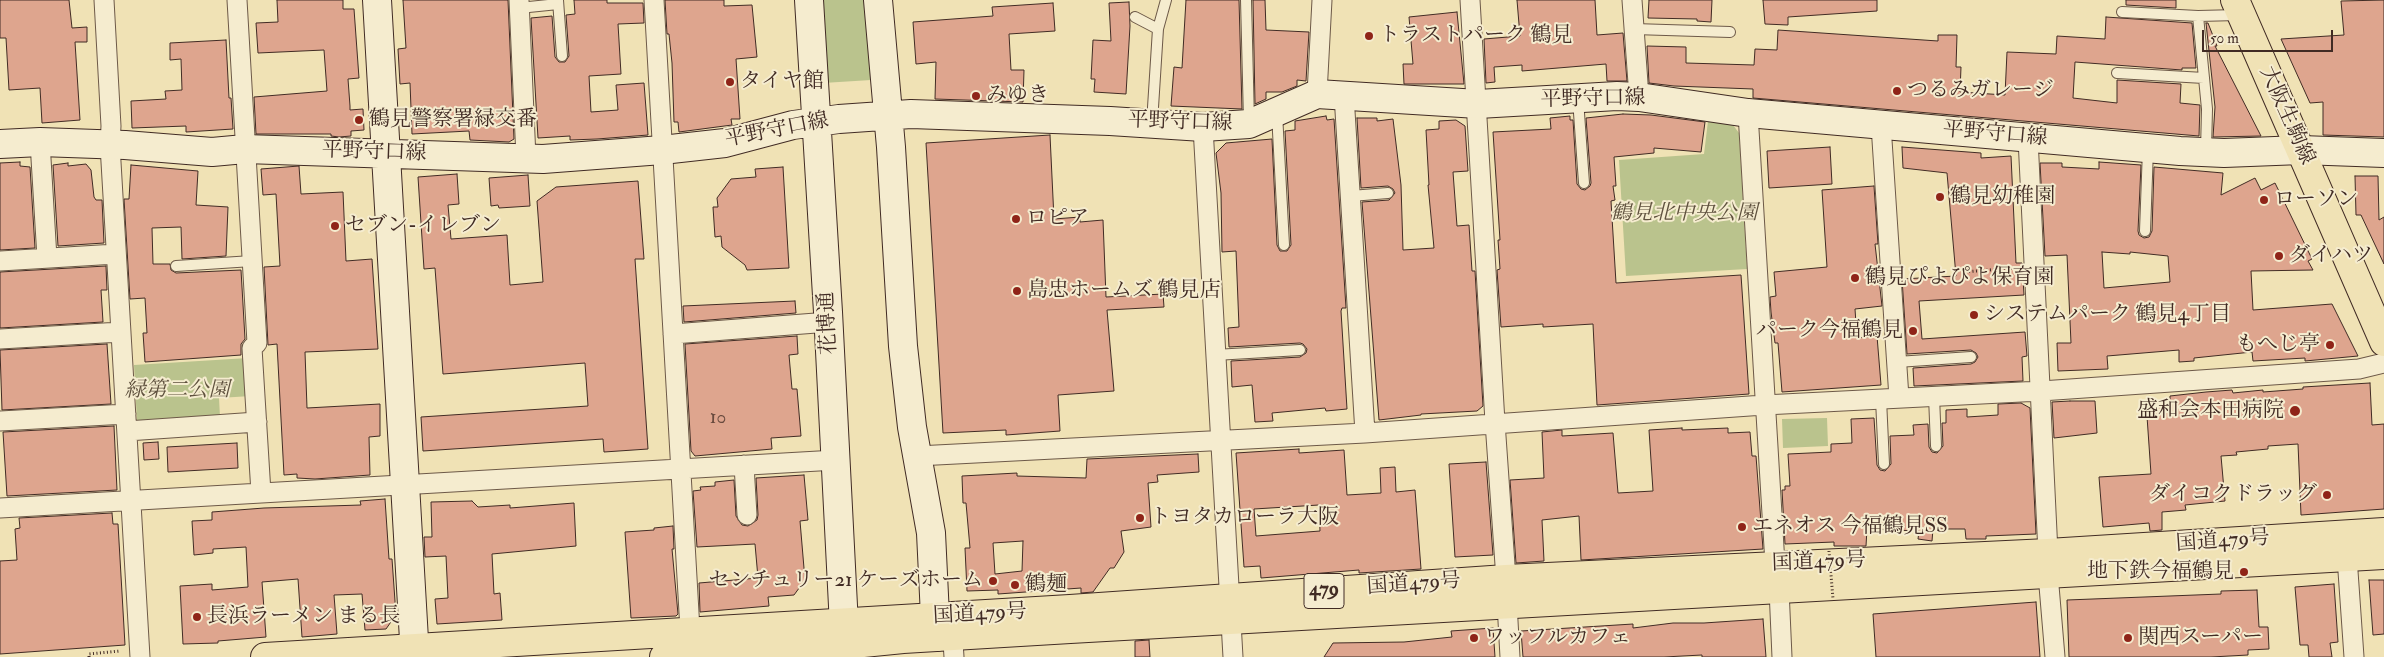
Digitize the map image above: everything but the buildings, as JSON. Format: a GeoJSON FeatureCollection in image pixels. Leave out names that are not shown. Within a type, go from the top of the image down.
{"type":"FeatureCollection","features":[{"type":"Feature","properties":{"kind":"main road"},"geometry":{"type":"LineString","coordinates":[[378,0],[415,652]]}},
{"type":"Feature","properties":{"kind":"main road","name":"花博通"},"geometry":{"type":"LineString","coordinates":[[809,0],[829,322],[845,634]]}},
{"type":"Feature","properties":{"kind":"main road"},"geometry":{"type":"LineString","coordinates":[[878,0],[888,117],[903,346],[917,456],[946,633]]}},
{"type":"Feature","properties":{"kind":"main road","name":"大阪生駒線"},"geometry":{"type":"LineString","coordinates":[[2238,7],[2384,342]]}},
{"type":"Feature","properties":{"kind":"main road","name":"平野守口線"},"geometry":{"type":"LineString","coordinates":[[0,144],[40,142],[212,152],[245,149],[386,152],[526,158],[662,150],[738,141],[793,125],[854,118],[928,114],[1152,123],[1203,127],[1249,124],[1317,94],[1478,104],[1638,97],[1748,113],[2148,148],[2206,152],[2301,150],[2384,153]]}},
{"type":"Feature","properties":{"kind":"main road","name":"国道479号"},"geometry":{"type":"LineString","coordinates":[[2048,564],[2384,532]]}},
{"type":"Feature","properties":{"kind":"main road","name":"国道479号"},"geometry":{"type":"LineString","coordinates":[[265,657],[415,652],[680,648],[845,634],[946,633],[1230,608],[1507,591],[2048,564],[2384,555]]}},
{"type":"Feature","properties":{"kind":"street"},"geometry":{"type":"LineString","coordinates":[[104,0],[111,126],[110,145],[140,657]]}},
{"type":"Feature","properties":{"kind":"street"},"geometry":{"type":"LineString","coordinates":[[237,0],[257,343],[252,348],[261,493]]}},
{"type":"Feature","properties":{"kind":"street"},"geometry":{"type":"LineString","coordinates":[[654,0],[681,469],[680,648]]}},
{"type":"Feature","properties":{"kind":"street"},"geometry":{"type":"LineString","coordinates":[[1317,94],[1322,0]]}},
{"type":"Feature","properties":{"kind":"street"},"geometry":{"type":"LineString","coordinates":[[1470,0],[1478,104],[1510,657]]}},
{"type":"Feature","properties":{"kind":"street"},"geometry":{"type":"LineString","coordinates":[[1632,0],[1638,97]]}},
{"type":"Feature","properties":{"kind":"street"},"geometry":{"type":"LineString","coordinates":[[519,4],[526,158]]}},
{"type":"Feature","properties":{"kind":"street"},"geometry":{"type":"LineString","coordinates":[[1344,95],[1365,433]]}},
{"type":"Feature","properties":{"kind":"street"},"geometry":{"type":"LineString","coordinates":[[1748,113],[1764,405],[1782,657]]}},
{"type":"Feature","properties":{"kind":"street"},"geometry":{"type":"LineString","coordinates":[[1881,125],[1897,362],[1890,399]]}},
{"type":"Feature","properties":{"kind":"street"},"geometry":{"type":"LineString","coordinates":[[1203,127],[1219,439],[1233,657]]}},
{"type":"Feature","properties":{"kind":"street"},"geometry":{"type":"LineString","coordinates":[[2028,138],[2048,564],[2055,657]]}},
{"type":"Feature","properties":{"kind":"street"},"geometry":{"type":"LineString","coordinates":[[40,142],[47,258]]}},
{"type":"Feature","properties":{"kind":"street"},"geometry":{"type":"LineString","coordinates":[[0,261],[116,254]]}},
{"type":"Feature","properties":{"kind":"street"},"geometry":{"type":"LineString","coordinates":[[673,334],[829,322]]}},
{"type":"Feature","properties":{"kind":"street"},"geometry":{"type":"LineString","coordinates":[[0,339],[121,332]]}},
{"type":"Feature","properties":{"kind":"street"},"geometry":{"type":"LineString","coordinates":[[917,456],[1365,433],[1495,422],[1764,405],[2041,391],[2359,369],[2384,363]]}},
{"type":"Feature","properties":{"kind":"street"},"geometry":{"type":"LineString","coordinates":[[0,422],[257,422]]}},
{"type":"Feature","properties":{"kind":"street"},"geometry":{"type":"LineString","coordinates":[[0,508],[836,460]]}},
{"type":"Feature","properties":{"kind":"street"},"geometry":{"type":"LineString","coordinates":[[744,465],[747,515]]}},
{"type":"Feature","properties":{"kind":"street"},"geometry":{"type":"LineString","coordinates":[[2347,557],[2354,657]]}},
{"type":"Feature","properties":{"kind":"lane"},"geometry":{"type":"LineString","coordinates":[[1152,123],[1158,29],[1166,0]]}},
{"type":"Feature","properties":{"kind":"lane"},"geometry":{"type":"LineString","coordinates":[[1246,0],[1249,124]]}},
{"type":"Feature","properties":{"kind":"lane"},"geometry":{"type":"LineString","coordinates":[[519,4],[558,2],[562,56]]}},
{"type":"Feature","properties":{"kind":"lane"},"geometry":{"type":"LineString","coordinates":[[2122,12],[2198,16],[2238,7]]}},
{"type":"Feature","properties":{"kind":"lane"},"geometry":{"type":"LineString","coordinates":[[2198,16],[2204,78],[2206,152]]}},
{"type":"Feature","properties":{"kind":"lane"},"geometry":{"type":"LineString","coordinates":[[1135,18],[1158,29]]}},
{"type":"Feature","properties":{"kind":"lane"},"geometry":{"type":"LineString","coordinates":[[1634,29],[1730,32]]}},
{"type":"Feature","properties":{"kind":"lane"},"geometry":{"type":"LineString","coordinates":[[2117,73],[2204,78]]}},
{"type":"Feature","properties":{"kind":"lane"},"geometry":{"type":"LineString","coordinates":[[1578,99],[1584,183]]}},
{"type":"Feature","properties":{"kind":"lane"},"geometry":{"type":"LineString","coordinates":[[1277,112],[1284,245]]}},
{"type":"Feature","properties":{"kind":"lane"},"geometry":{"type":"LineString","coordinates":[[2145,231],[2148,148]]}},
{"type":"Feature","properties":{"kind":"lane"},"geometry":{"type":"LineString","coordinates":[[1351,196],[1388,193]]}},
{"type":"Feature","properties":{"kind":"lane"},"geometry":{"type":"LineString","coordinates":[[176,266],[252,261]]}},
{"type":"Feature","properties":{"kind":"lane"},"geometry":{"type":"LineString","coordinates":[[1215,355],[1300,350]]}},
{"type":"Feature","properties":{"kind":"lane"},"geometry":{"type":"LineString","coordinates":[[1897,362],[1971,357]]}},
{"type":"Feature","properties":{"kind":"lane"},"geometry":{"type":"LineString","coordinates":[[1934,396],[1936,446]]}},
{"type":"Feature","properties":{"kind":"lane"},"geometry":{"type":"LineString","coordinates":[[1884,464],[1890,399]]}},
{"type":"Feature","properties":{"kind":"path"},"geometry":{"type":"LineString","coordinates":[[1962,272],[2034,267]]}},
{"type":"Feature","properties":{"kind":"path"},"geometry":{"type":"LineString","coordinates":[[1829,551],[1833,599]]}},
{"type":"Feature","properties":{"kind":"path"},"geometry":{"type":"LineString","coordinates":[[89,655],[120,651]]}},
{"type":"Feature","properties":{"kind":"green space"},"geometry":{"type":"Polygon","coordinates":[[[818,0],[868,0],[871,80],[823,83],[818,0]]]}},
{"type":"Feature","properties":{"kind":"green space","name":"鶴見北中央公園"},"geometry":{"type":"Polygon","coordinates":[[[1708,121],[1733,125],[1739,133],[1747,269],[1626,276],[1619,160],[1704,154],[1708,121]]]}},
{"type":"Feature","properties":{"kind":"green space","name":"緑第二公園"},"geometry":{"type":"Polygon","coordinates":[[[248,358],[251,396],[219,398],[220,417],[137,422],[134,365],[248,358]]]}},
{"type":"Feature","properties":{"kind":"green space"},"geometry":{"type":"Polygon","coordinates":[[[1827,418],[1828,446],[1783,448],[1782,419],[1827,418]]]}},
{"type":"Feature","properties":{"kind":"place","name":"トラストパーク 鶴見"},"geometry":{"type":"Point","coordinates":[1369,36]}},
{"type":"Feature","properties":{"kind":"place","name":"タイヤ館"},"geometry":{"type":"Point","coordinates":[730,82]}},
{"type":"Feature","properties":{"kind":"place","name":"つるみガレージ"},"geometry":{"type":"Point","coordinates":[1897,91]}},
{"type":"Feature","properties":{"kind":"place","name":"みゆき"},"geometry":{"type":"Point","coordinates":[976,96]}},
{"type":"Feature","properties":{"kind":"place","name":"鶴見警察署緑交番"},"geometry":{"type":"Point","coordinates":[359,120]}},
{"type":"Feature","properties":{"kind":"place","name":"鶴見幼稚園"},"geometry":{"type":"Point","coordinates":[1940,197]}},
{"type":"Feature","properties":{"kind":"place","name":"ローソン"},"geometry":{"type":"Point","coordinates":[2264,200]}},
{"type":"Feature","properties":{"kind":"place","name":"ロピア"},"geometry":{"type":"Point","coordinates":[1016,219]}},
{"type":"Feature","properties":{"kind":"place","name":"セブン-イレブン"},"geometry":{"type":"Point","coordinates":[335,226]}},
{"type":"Feature","properties":{"kind":"place","name":"ダイハツ"},"geometry":{"type":"Point","coordinates":[2279,256]}},
{"type":"Feature","properties":{"kind":"place","name":"鶴見ぴよぴよ保育園"},"geometry":{"type":"Point","coordinates":[1855,278]}},
{"type":"Feature","properties":{"kind":"place","name":"島忠ホームズ 鶴見店"},"geometry":{"type":"Point","coordinates":[1017,291]}},
{"type":"Feature","properties":{"kind":"place","name":"システムパーク 鶴見4丁目"},"geometry":{"type":"Point","coordinates":[1974,315]}},
{"type":"Feature","properties":{"kind":"place","name":"パーク今福鶴見"},"geometry":{"type":"Point","coordinates":[1913,331]}},
{"type":"Feature","properties":{"kind":"place","name":"もへじ亭"},"geometry":{"type":"Point","coordinates":[2330,345]}},
{"type":"Feature","properties":{"kind":"place","name":"盛和会本田病院"},"geometry":{"type":"Point","coordinates":[2295,411]}},
{"type":"Feature","properties":{"kind":"place","name":"ダイコクドラッグ"},"geometry":{"type":"Point","coordinates":[2327,495]}},
{"type":"Feature","properties":{"kind":"place","name":"トヨタカローラ大阪"},"geometry":{"type":"Point","coordinates":[1140,518]}},
{"type":"Feature","properties":{"kind":"place","name":"エネオス 今福鶴見SS"},"geometry":{"type":"Point","coordinates":[1742,527]}},
{"type":"Feature","properties":{"kind":"place","name":"地下鉄今福鶴見"},"geometry":{"type":"Point","coordinates":[2244,572]}},
{"type":"Feature","properties":{"kind":"place","name":"センチュリー21 ケーズホーム"},"geometry":{"type":"Point","coordinates":[993,581]}},
{"type":"Feature","properties":{"kind":"place","name":"鶴麺"},"geometry":{"type":"Point","coordinates":[1015,585]}},
{"type":"Feature","properties":{"kind":"place","name":"長浜ラーメン まる長"},"geometry":{"type":"Point","coordinates":[197,617]}},
{"type":"Feature","properties":{"kind":"place","name":"ワッフルカフェ"},"geometry":{"type":"Point","coordinates":[1474,638]}},
{"type":"Feature","properties":{"kind":"place","name":"関西スーパー"},"geometry":{"type":"Point","coordinates":[2128,638]}}]}
